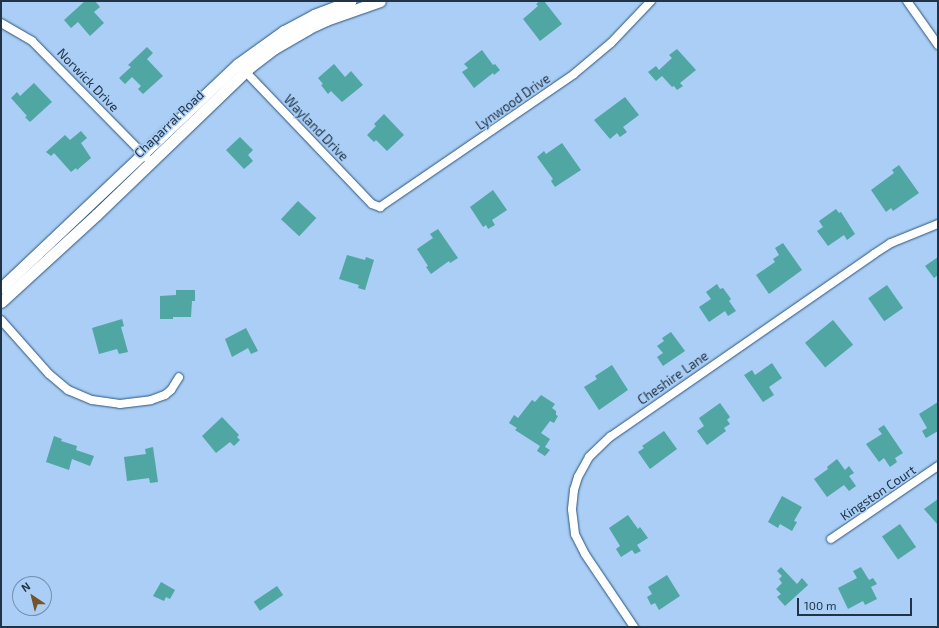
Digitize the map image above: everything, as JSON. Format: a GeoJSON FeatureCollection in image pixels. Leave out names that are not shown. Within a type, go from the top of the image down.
{"type":"FeatureCollection","features":[{"type":"Feature","properties":{"kind":"main road","name":"Chaparral Road"},"geometry":{"type":"LineString","coordinates":[[1,302],[147,158],[241,68],[284,30],[314,15],[350,1]]}},
{"type":"Feature","properties":{"kind":"main road","name":"Chaparral Road"},"geometry":{"type":"LineString","coordinates":[[241,68],[309,28],[326,20],[380,1]]}},
{"type":"Feature","properties":{"kind":"main road","name":"Chaparral Road"},"geometry":{"type":"LineString","coordinates":[[1,288],[147,158]]}},
{"type":"Feature","properties":{"kind":"street","name":"Lynwood Drive"},"geometry":{"type":"LineString","coordinates":[[377,207],[383,206],[574,74],[611,43],[651,1]]}},
{"type":"Feature","properties":{"kind":"street"},"geometry":{"type":"LineString","coordinates":[[907,1],[938,45]]}},
{"type":"Feature","properties":{"kind":"street","name":"Norwick Drive"},"geometry":{"type":"LineString","coordinates":[[1,23],[32,41],[147,158]]}},
{"type":"Feature","properties":{"kind":"street","name":"Wayland Drive"},"geometry":{"type":"LineString","coordinates":[[241,68],[372,204],[377,207]]}},
{"type":"Feature","properties":{"kind":"street","name":"Cheshire Lane"},"geometry":{"type":"LineString","coordinates":[[634,627],[585,554],[575,534],[572,509],[574,490],[578,477],[589,457],[610,437],[891,242],[938,224]]}},
{"type":"Feature","properties":{"kind":"street"},"geometry":{"type":"LineString","coordinates":[[1,320],[49,374],[68,390],[92,400],[120,404],[151,400],[165,395],[171,390],[179,377]]}},
{"type":"Feature","properties":{"kind":"street","name":"Kingston Court"},"geometry":{"type":"LineString","coordinates":[[831,539],[938,466]]}},
{"type":"Feature","properties":{"kind":"building"},"geometry":{"type":"Polygon","coordinates":[[[85,1],[95,1],[100,7],[94,12],[104,23],[90,36],[78,22],[71,28],[64,20],[85,1]]]}},
{"type":"Feature","properties":{"kind":"building"},"geometry":{"type":"Polygon","coordinates":[[[540,1],[544,1],[562,24],[540,41],[523,19],[538,6],[536,4],[540,1]]]}},
{"type":"Feature","properties":{"kind":"building"},"geometry":{"type":"Polygon","coordinates":[[[147,47],[153,53],[147,59],[163,76],[143,94],[138,89],[141,86],[132,77],[125,84],[119,78],[131,67],[128,65],[147,47]]]}},
{"type":"Feature","properties":{"kind":"building"},"geometry":{"type":"Polygon","coordinates":[[[677,49],[696,70],[680,83],[683,86],[677,90],[674,86],[672,87],[662,76],[656,81],[648,72],[656,66],[659,70],[672,58],[669,55],[677,49]]]}},
{"type":"Feature","properties":{"kind":"building"},"geometry":{"type":"Polygon","coordinates":[[[482,50],[493,65],[495,64],[500,70],[494,75],[493,73],[474,88],[462,72],[468,68],[464,64],[482,50]]]}},
{"type":"Feature","properties":{"kind":"building"},"geometry":{"type":"Polygon","coordinates":[[[334,64],[345,77],[351,71],[363,85],[342,102],[331,91],[328,94],[318,78],[334,64]]]}},
{"type":"Feature","properties":{"kind":"building"},"geometry":{"type":"Polygon","coordinates":[[[34,83],[52,102],[30,122],[25,117],[27,116],[11,98],[17,92],[20,96],[34,83]]]}},
{"type":"Feature","properties":{"kind":"building"},"geometry":{"type":"Polygon","coordinates":[[[625,97],[639,115],[623,127],[627,132],[620,137],[617,133],[610,139],[594,120],[625,97]]]}},
{"type":"Feature","properties":{"kind":"building"},"geometry":{"type":"Polygon","coordinates":[[[384,114],[404,135],[387,151],[376,140],[374,142],[367,135],[376,126],[374,124],[384,114]]]}},
{"type":"Feature","properties":{"kind":"building"},"geometry":{"type":"Polygon","coordinates":[[[81,131],[87,138],[81,143],[91,158],[77,170],[76,168],[71,172],[54,153],[51,156],[46,152],[65,135],[70,140],[81,131]]]}},
{"type":"Feature","properties":{"kind":"building"},"geometry":{"type":"Polygon","coordinates":[[[240,137],[253,150],[248,155],[253,161],[244,169],[226,150],[240,137]]]}},
{"type":"Feature","properties":{"kind":"building"},"geometry":{"type":"Polygon","coordinates":[[[562,143],[581,170],[555,187],[551,181],[553,179],[537,157],[544,151],[546,154],[562,143]]]}},
{"type":"Feature","properties":{"kind":"building"},"geometry":{"type":"Polygon","coordinates":[[[899,165],[919,193],[893,211],[891,208],[886,212],[871,190],[894,173],[892,170],[899,165]]]}},
{"type":"Feature","properties":{"kind":"building"},"geometry":{"type":"Polygon","coordinates":[[[493,190],[507,210],[492,220],[495,225],[488,229],[486,225],[483,227],[470,207],[493,190]]]}},
{"type":"Feature","properties":{"kind":"building"},"geometry":{"type":"Polygon","coordinates":[[[298,201],[316,218],[299,236],[281,219],[298,201]]]}},
{"type":"Feature","properties":{"kind":"building"},"geometry":{"type":"Polygon","coordinates":[[[836,209],[839,213],[841,212],[855,234],[847,240],[844,235],[828,246],[817,231],[823,227],[819,221],[836,209]]]}},
{"type":"Feature","properties":{"kind":"building"},"geometry":{"type":"Polygon","coordinates":[[[438,229],[458,258],[450,263],[449,261],[431,274],[426,267],[428,266],[417,249],[433,238],[430,234],[438,229]]]}},
{"type":"Feature","properties":{"kind":"building"},"geometry":{"type":"Polygon","coordinates":[[[783,243],[802,270],[769,294],[756,275],[775,262],[773,259],[779,255],[775,248],[783,243]]]}},
{"type":"Feature","properties":{"kind":"building"},"geometry":{"type":"Polygon","coordinates":[[[347,255],[365,260],[366,257],[374,260],[365,290],[358,288],[359,285],[339,279],[347,255]]]}},
{"type":"Feature","properties":{"kind":"building"},"geometry":{"type":"Polygon","coordinates":[[[938,257],[938,275],[934,278],[925,266],[938,257]]]}},
{"type":"Feature","properties":{"kind":"building"},"geometry":{"type":"Polygon","coordinates":[[[717,284],[720,289],[723,288],[731,299],[729,301],[736,311],[728,316],[725,311],[709,322],[699,307],[711,299],[706,292],[717,284]]]}},
{"type":"Feature","properties":{"kind":"building"},"geometry":{"type":"Polygon","coordinates":[[[887,285],[903,308],[884,321],[868,298],[887,285]]]}},
{"type":"Feature","properties":{"kind":"building"},"geometry":{"type":"Polygon","coordinates":[[[176,290],[195,290],[195,301],[192,301],[191,317],[160,319],[160,296],[176,295],[176,290]]]}},
{"type":"Feature","properties":{"kind":"building"},"geometry":{"type":"Polygon","coordinates":[[[122,319],[124,326],[121,327],[128,352],[119,354],[117,349],[99,354],[92,328],[122,319]]]}},
{"type":"Feature","properties":{"kind":"building"},"geometry":{"type":"Polygon","coordinates":[[[833,320],[853,345],[825,368],[805,343],[833,320]]]}},
{"type":"Feature","properties":{"kind":"building"},"geometry":{"type":"Polygon","coordinates":[[[246,328],[258,351],[251,354],[248,348],[232,357],[225,339],[246,328]]]}},
{"type":"Feature","properties":{"kind":"building"},"geometry":{"type":"Polygon","coordinates":[[[671,332],[685,351],[663,366],[657,357],[663,353],[657,346],[664,341],[662,338],[671,332]]]}},
{"type":"Feature","properties":{"kind":"building"},"geometry":{"type":"Polygon","coordinates":[[[772,363],[782,378],[769,387],[774,395],[763,402],[744,375],[752,370],[755,375],[772,363]]]}},
{"type":"Feature","properties":{"kind":"building"},"geometry":{"type":"Polygon","coordinates":[[[612,365],[628,390],[599,410],[584,387],[597,379],[595,376],[612,365]]]}},
{"type":"Feature","properties":{"kind":"building"},"geometry":{"type":"Polygon","coordinates":[[[541,395],[555,404],[552,408],[556,411],[556,415],[558,416],[554,423],[550,421],[541,433],[550,439],[545,447],[550,450],[545,456],[537,451],[540,446],[515,430],[517,428],[509,423],[514,415],[518,418],[532,400],[535,402],[541,395]]]}},
{"type":"Feature","properties":{"kind":"building"},"geometry":{"type":"Polygon","coordinates":[[[938,402],[938,431],[926,438],[922,431],[927,428],[919,414],[938,402]]]}},
{"type":"Feature","properties":{"kind":"building"},"geometry":{"type":"Polygon","coordinates":[[[720,403],[730,417],[727,420],[730,424],[724,428],[726,431],[707,445],[697,431],[704,426],[699,418],[720,403]]]}},
{"type":"Feature","properties":{"kind":"building"},"geometry":{"type":"Polygon","coordinates":[[[222,417],[239,435],[237,437],[240,440],[234,446],[230,442],[216,453],[202,436],[222,417]]]}},
{"type":"Feature","properties":{"kind":"building"},"geometry":{"type":"Polygon","coordinates":[[[884,425],[903,453],[895,458],[897,462],[890,467],[884,458],[879,462],[866,444],[882,434],[878,429],[884,425]]]}},
{"type":"Feature","properties":{"kind":"building"},"geometry":{"type":"Polygon","coordinates":[[[664,431],[677,449],[650,469],[638,452],[644,448],[642,446],[664,431]]]}},
{"type":"Feature","properties":{"kind":"building"},"geometry":{"type":"Polygon","coordinates":[[[54,436],[62,439],[61,441],[77,446],[76,450],[94,456],[90,466],[72,459],[69,470],[46,462],[54,436]]]}},
{"type":"Feature","properties":{"kind":"building"},"geometry":{"type":"Polygon","coordinates":[[[153,447],[158,482],[150,483],[149,478],[127,481],[124,457],[146,454],[145,449],[153,447]]]}},
{"type":"Feature","properties":{"kind":"building"},"geometry":{"type":"Polygon","coordinates":[[[837,459],[845,470],[849,466],[854,473],[849,476],[856,486],[849,491],[844,485],[827,497],[814,479],[828,469],[827,467],[837,459]]]}},
{"type":"Feature","properties":{"kind":"building"},"geometry":{"type":"Polygon","coordinates":[[[782,496],[802,507],[794,521],[797,522],[792,531],[780,524],[778,528],[768,522],[782,496]]]}},
{"type":"Feature","properties":{"kind":"building"},"geometry":{"type":"Polygon","coordinates":[[[938,499],[938,525],[924,509],[938,499]]]}},
{"type":"Feature","properties":{"kind":"building"},"geometry":{"type":"Polygon","coordinates":[[[628,515],[638,529],[640,527],[648,538],[637,545],[641,551],[635,554],[632,550],[621,557],[616,549],[620,546],[609,528],[628,515]]]}},
{"type":"Feature","properties":{"kind":"building"},"geometry":{"type":"Polygon","coordinates":[[[900,524],[916,547],[898,560],[882,537],[900,524]]]}},
{"type":"Feature","properties":{"kind":"building"},"geometry":{"type":"Polygon","coordinates":[[[781,567],[797,584],[802,578],[808,585],[785,606],[777,597],[781,594],[776,589],[782,583],[779,579],[782,576],[777,571],[781,567]]]}},
{"type":"Feature","properties":{"kind":"building"},"geometry":{"type":"Polygon","coordinates":[[[861,567],[869,580],[873,578],[877,584],[871,587],[877,599],[865,605],[863,601],[848,609],[838,588],[857,578],[853,571],[861,567]]]}},
{"type":"Feature","properties":{"kind":"building"},"geometry":{"type":"Polygon","coordinates":[[[667,575],[680,596],[659,610],[655,603],[651,605],[647,597],[652,594],[648,587],[667,575]]]}},
{"type":"Feature","properties":{"kind":"building"},"geometry":{"type":"Polygon","coordinates":[[[161,582],[175,590],[170,599],[166,597],[164,601],[153,596],[161,582]]]}},
{"type":"Feature","properties":{"kind":"building"},"geometry":{"type":"Polygon","coordinates":[[[277,586],[283,595],[260,611],[254,602],[277,586]]]}}]}
